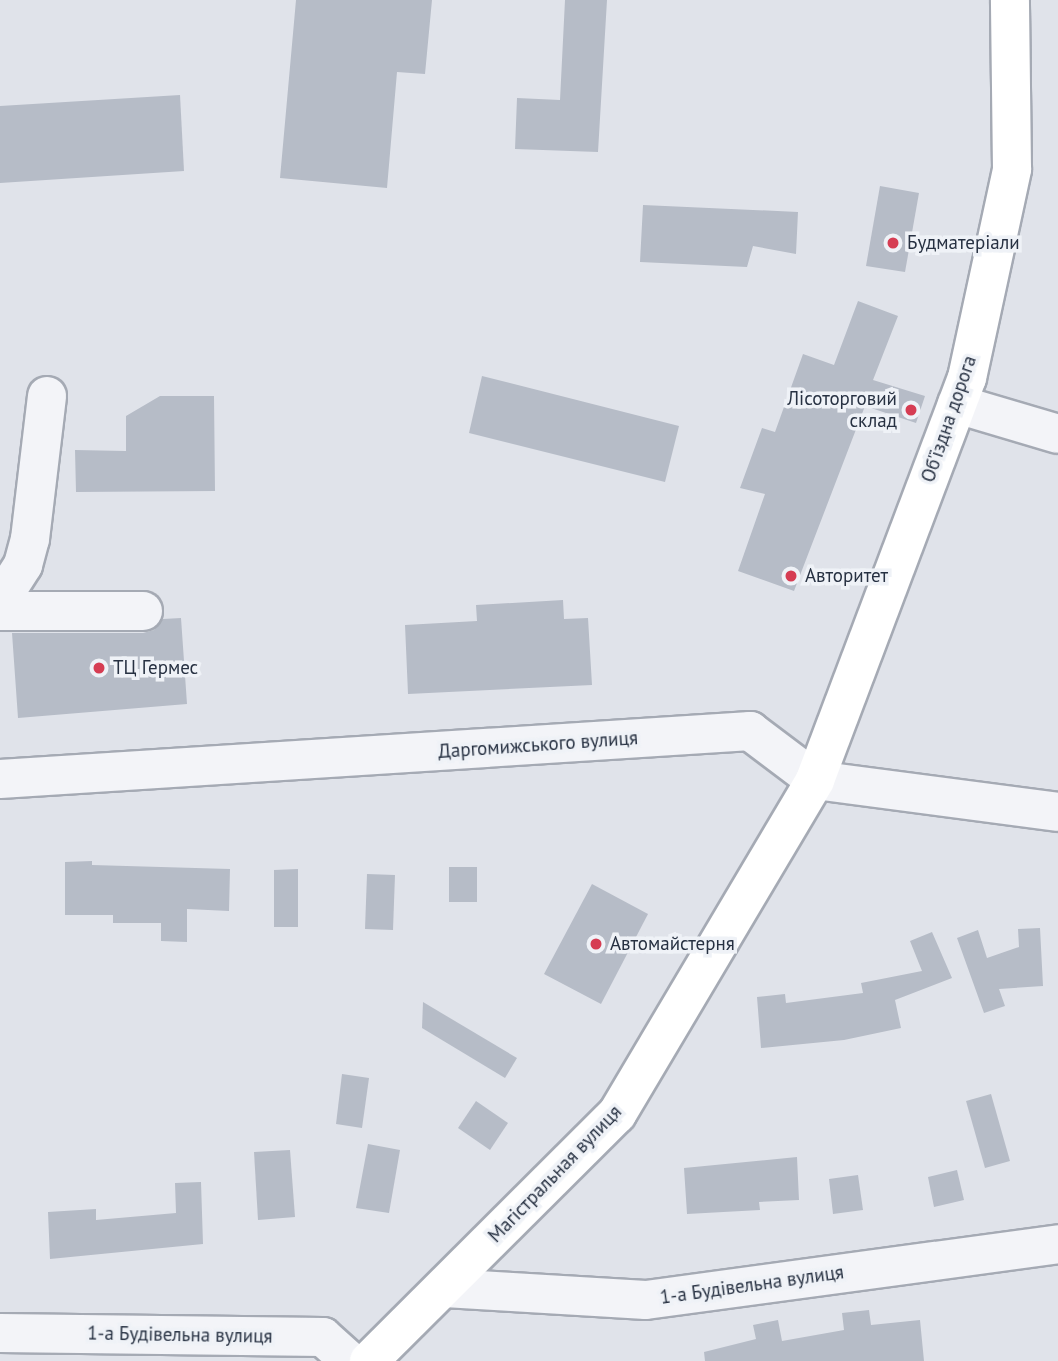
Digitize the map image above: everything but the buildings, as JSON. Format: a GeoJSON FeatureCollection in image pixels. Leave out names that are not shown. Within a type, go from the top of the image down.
{"type":"FeatureCollection","features":[{"type":"Feature","properties":{"kind":"main road","name":"Об'їздна дорога"},"geometry":{"type":"LineString","coordinates":[[816,780],[967,378],[1012,169],[1010,0]]}},
{"type":"Feature","properties":{"kind":"main road","name":"Магістральная вулиця"},"geometry":{"type":"LineString","coordinates":[[369,1361],[617,1114],[816,780]]}},
{"type":"Feature","properties":{"kind":"street"},"geometry":{"type":"LineString","coordinates":[[0,601],[23,565],[30,539],[47,396]]}},
{"type":"Feature","properties":{"kind":"street"},"geometry":{"type":"LineString","coordinates":[[957,404],[1058,433]]}},
{"type":"Feature","properties":{"kind":"street"},"geometry":{"type":"LineString","coordinates":[[0,611],[143,611]]}},
{"type":"Feature","properties":{"kind":"street","name":"Даргомижського вулиця"},"geometry":{"type":"LineString","coordinates":[[0,779],[750,731],[816,780],[1058,812]]}},
{"type":"Feature","properties":{"kind":"street","name":"1-а Будівельна вулиця"},"geometry":{"type":"LineString","coordinates":[[445,1288],[646,1300],[1058,1244]]}},
{"type":"Feature","properties":{"kind":"street","name":"1-а Будівельна вулиця"},"geometry":{"type":"LineString","coordinates":[[0,1333],[323,1337],[350,1361]]}},
{"type":"Feature","properties":{"kind":"place","name":"Будматеріали"},"geometry":{"type":"Point","coordinates":[893,243]}},
{"type":"Feature","properties":{"kind":"place","name":"Лісоторговий склад"},"geometry":{"type":"Point","coordinates":[911,410]}},
{"type":"Feature","properties":{"kind":"place","name":"Авторитет"},"geometry":{"type":"Point","coordinates":[791,576]}},
{"type":"Feature","properties":{"kind":"place","name":"ТЦ Гермес"},"geometry":{"type":"Point","coordinates":[99,668]}},
{"type":"Feature","properties":{"kind":"place","name":"Автомайстерня"},"geometry":{"type":"Point","coordinates":[596,944]}}]}
